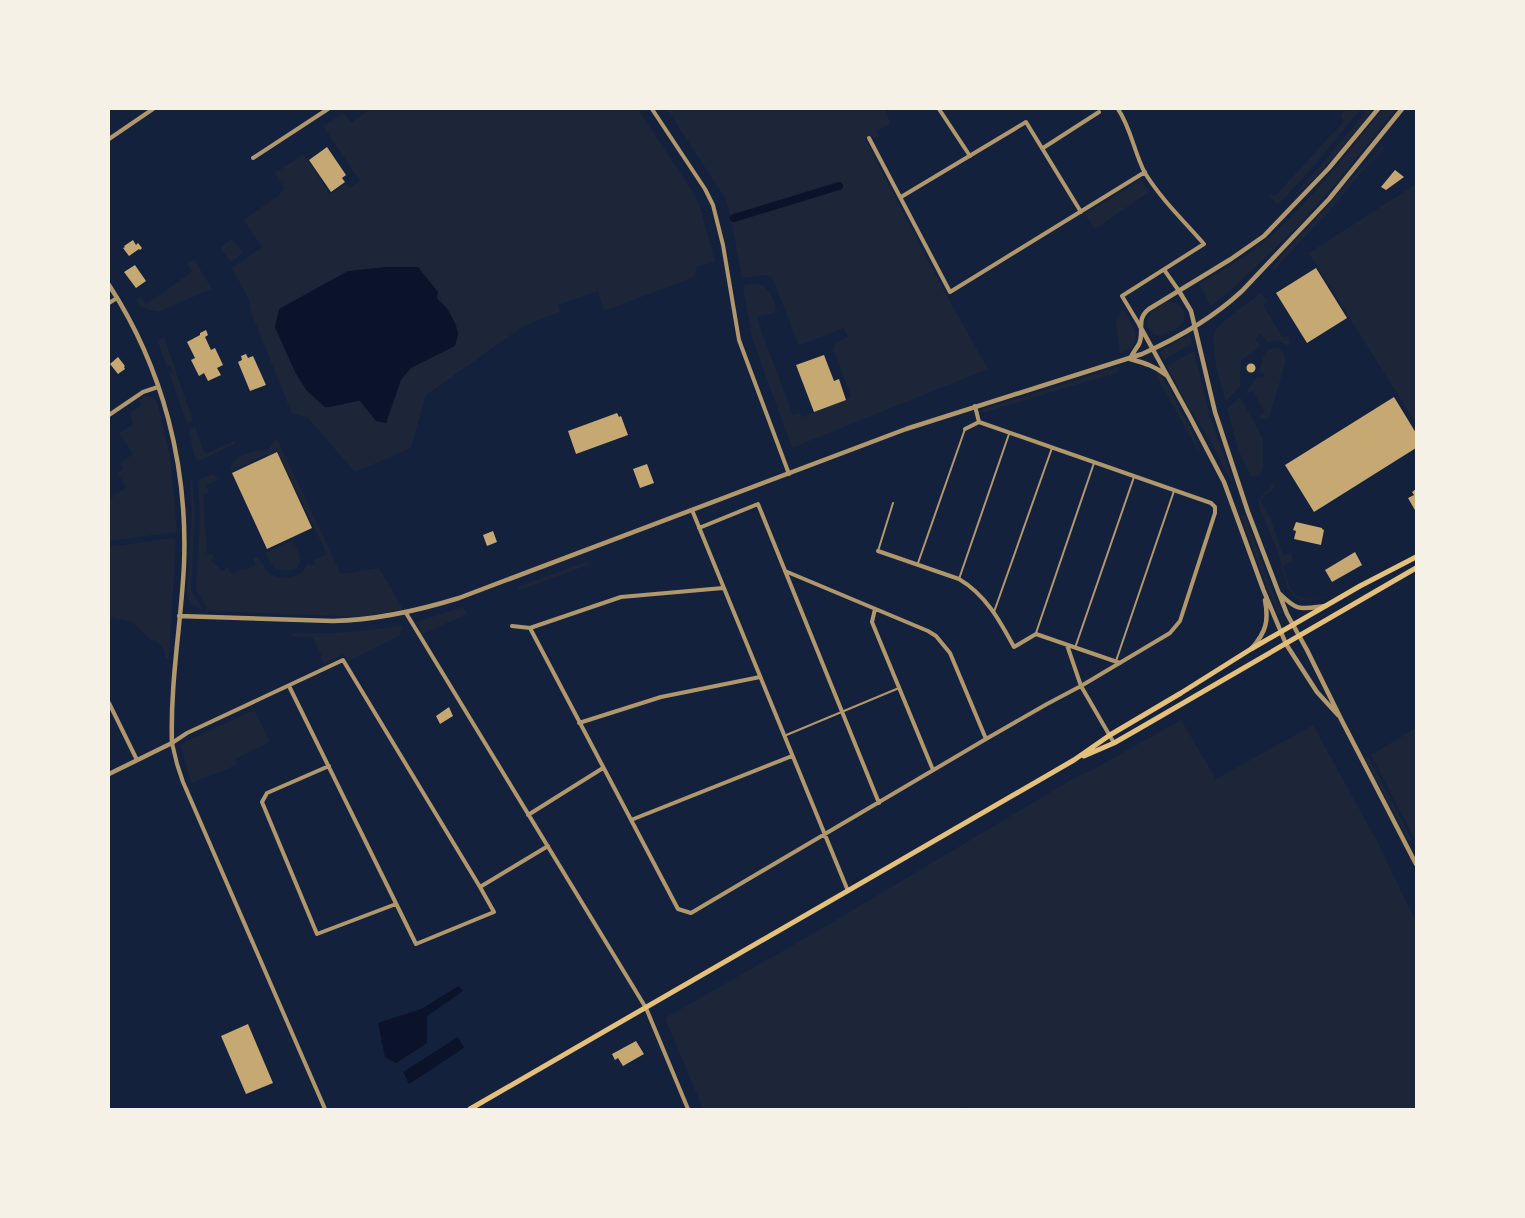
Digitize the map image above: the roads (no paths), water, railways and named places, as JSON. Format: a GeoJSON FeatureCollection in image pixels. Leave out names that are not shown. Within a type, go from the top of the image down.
{"type":"FeatureCollection","features":[{"type":"Feature","properties":{"kind":"main road"},"geometry":{"type":"LineString","coordinates":[[470,1109],[1074,760],[1110,735],[1293,624],[1416,557]]}},
{"type":"Feature","properties":{"kind":"main road"},"geometry":{"type":"LineString","coordinates":[[1074,760],[1114,743],[1416,568]]}},
{"type":"Feature","properties":{"kind":"street"},"geometry":{"type":"LineString","coordinates":[[109,139],[153,109]]}},
{"type":"Feature","properties":{"kind":"street"},"geometry":{"type":"LineString","coordinates":[[253,158],[328,109]]}},
{"type":"Feature","properties":{"kind":"street"},"geometry":{"type":"LineString","coordinates":[[652,109],[713,205],[723,245],[740,340],[789,474]]}},
{"type":"Feature","properties":{"kind":"street"},"geometry":{"type":"LineString","coordinates":[[939,109],[970,156]]}},
{"type":"Feature","properties":{"kind":"street"},"geometry":{"type":"LineString","coordinates":[[1120,109],[1145,172],[1156,189],[1204,244],[1165,271],[1122,296],[1169,378],[1224,482],[1263,589],[1286,644],[1317,692],[1341,719]]}},
{"type":"Feature","properties":{"kind":"street"},"geometry":{"type":"LineString","coordinates":[[1130,359],[1139,344],[1140,326],[1144,313],[1231,259],[1264,236],[1329,168],[1378,109]]}},
{"type":"Feature","properties":{"kind":"street"},"geometry":{"type":"LineString","coordinates":[[179,616],[333,621],[379,618],[406,613],[459,598],[906,429],[1130,359],[1195,326],[1230,302],[1329,199],[1402,109]]}},
{"type":"Feature","properties":{"kind":"street"},"geometry":{"type":"LineString","coordinates":[[1042,148],[1099,112]]}},
{"type":"Feature","properties":{"kind":"street"},"geometry":{"type":"LineString","coordinates":[[900,197],[1026,122],[1082,212]]}},
{"type":"Feature","properties":{"kind":"street"},"geometry":{"type":"LineString","coordinates":[[869,138],[950,292],[1145,172]]}},
{"type":"Feature","properties":{"kind":"street"},"geometry":{"type":"LineString","coordinates":[[1165,271],[1191,311],[1215,412],[1248,512],[1278,591],[1341,719],[1416,864]]}},
{"type":"Feature","properties":{"kind":"street"},"geometry":{"type":"LineString","coordinates":[[109,284],[140,340],[158,387],[177,451],[185,540],[172,706],[172,743],[177,764],[183,782],[325,1109]]}},
{"type":"Feature","properties":{"kind":"street"},"geometry":{"type":"LineString","coordinates":[[109,303],[117,298]]}},
{"type":"Feature","properties":{"kind":"street"},"geometry":{"type":"LineString","coordinates":[[1130,359],[1158,368],[1169,378]]}},
{"type":"Feature","properties":{"kind":"street"},"geometry":{"type":"LineString","coordinates":[[109,415],[143,392],[158,387]]}},
{"type":"Feature","properties":{"kind":"street"},"geometry":{"type":"LineString","coordinates":[[975,406],[979,422]]}},
{"type":"Feature","properties":{"kind":"street"},"geometry":{"type":"LineString","coordinates":[[530,628],[678,910],[691,913],[986,739],[1081,686],[1118,662],[1135,654],[1170,633],[1180,621],[1216,513],[1211,503],[979,422],[965,428]]}},
{"type":"Feature","properties":{"kind":"street"},"geometry":{"type":"LineString","coordinates":[[698,528],[758,504],[879,803]]}},
{"type":"Feature","properties":{"kind":"street"},"geometry":{"type":"LineString","coordinates":[[692,510],[848,891]]}},
{"type":"Feature","properties":{"kind":"street"},"geometry":{"type":"LineString","coordinates":[[878,551],[959,579],[971,586],[994,612],[1014,647],[1036,634],[1118,662]]}},
{"type":"Feature","properties":{"kind":"street"},"geometry":{"type":"LineString","coordinates":[[785,571],[928,631],[942,642],[950,653],[986,739]]}},
{"type":"Feature","properties":{"kind":"street"},"geometry":{"type":"LineString","coordinates":[[512,626],[530,628],[621,597],[723,588]]}},
{"type":"Feature","properties":{"kind":"street"},"geometry":{"type":"LineString","coordinates":[[1251,649],[1260,639],[1268,618],[1263,589]]}},
{"type":"Feature","properties":{"kind":"street"},"geometry":{"type":"LineString","coordinates":[[1278,591],[1296,608],[1326,606]]}},
{"type":"Feature","properties":{"kind":"street"},"geometry":{"type":"LineString","coordinates":[[875,609],[872,622],[933,770]]}},
{"type":"Feature","properties":{"kind":"street"},"geometry":{"type":"LineString","coordinates":[[406,613],[646,1008],[688,1109]]}},
{"type":"Feature","properties":{"kind":"street"},"geometry":{"type":"LineString","coordinates":[[1067,645],[1081,686],[1114,743]]}},
{"type":"Feature","properties":{"kind":"street"},"geometry":{"type":"LineString","coordinates":[[109,774],[172,743],[187,733],[343,660],[494,912],[416,944],[289,686]]}},
{"type":"Feature","properties":{"kind":"street"},"geometry":{"type":"LineString","coordinates":[[579,723],[661,697],[760,677]]}},
{"type":"Feature","properties":{"kind":"street"},"geometry":{"type":"LineString","coordinates":[[109,703],[137,760]]}},
{"type":"Feature","properties":{"kind":"street"},"geometry":{"type":"LineString","coordinates":[[632,820],[792,756]]}},
{"type":"Feature","properties":{"kind":"street"},"geometry":{"type":"LineString","coordinates":[[329,766],[267,793],[262,802],[317,934],[396,904]]}},
{"type":"Feature","properties":{"kind":"street"},"geometry":{"type":"LineString","coordinates":[[528,815],[603,768]]}},
{"type":"Feature","properties":{"kind":"street"},"geometry":{"type":"LineString","coordinates":[[480,888],[548,846]]}},
{"type":"Feature","properties":{"kind":"lane"},"geometry":{"type":"LineString","coordinates":[[918,564],[965,428]]}},
{"type":"Feature","properties":{"kind":"lane"},"geometry":{"type":"LineString","coordinates":[[959,579],[1009,434]]}},
{"type":"Feature","properties":{"kind":"lane"},"geometry":{"type":"LineString","coordinates":[[994,612],[1052,448]]}},
{"type":"Feature","properties":{"kind":"lane"},"geometry":{"type":"LineString","coordinates":[[1036,634],[1094,462]]}},
{"type":"Feature","properties":{"kind":"lane"},"geometry":{"type":"LineString","coordinates":[[1075,648],[1134,476]]}},
{"type":"Feature","properties":{"kind":"lane"},"geometry":{"type":"LineString","coordinates":[[1118,662],[1174,491]]}},
{"type":"Feature","properties":{"kind":"lane"},"geometry":{"type":"LineString","coordinates":[[878,551],[893,503]]}},
{"type":"Feature","properties":{"kind":"lane"},"geometry":{"type":"LineString","coordinates":[[784,736],[899,688]]}},
{"type":"Feature","properties":{"kind":"waterway"},"geometry":{"type":"LineString","coordinates":[[734,218],[839,186]]}}]}
